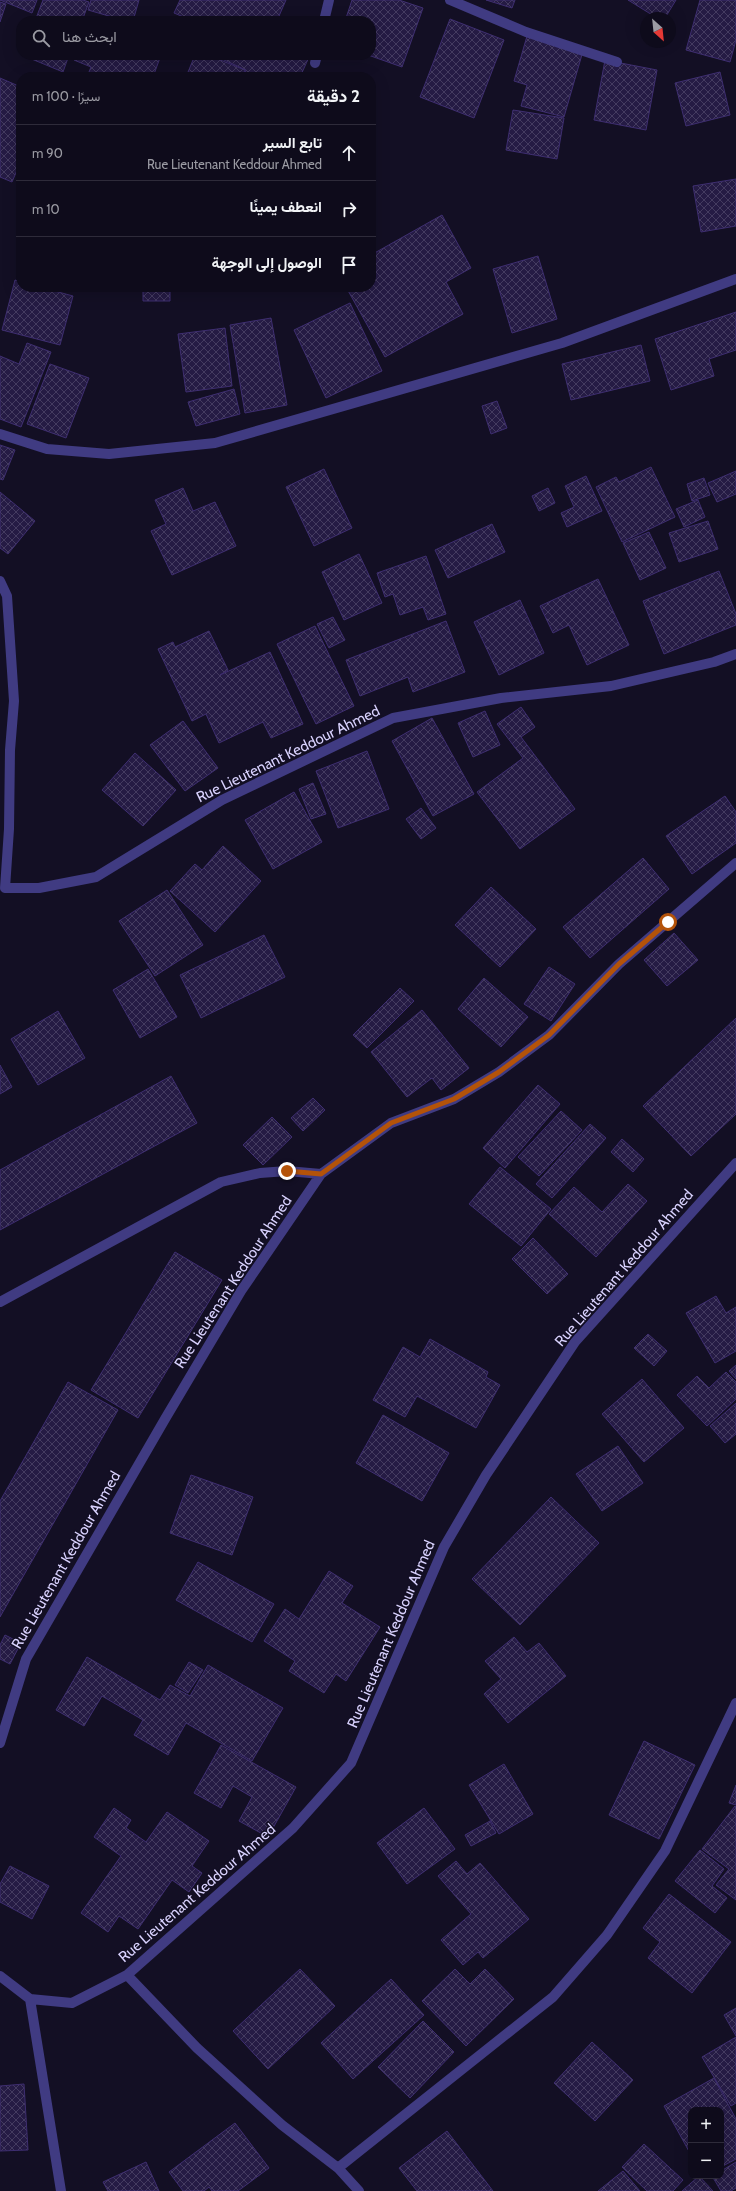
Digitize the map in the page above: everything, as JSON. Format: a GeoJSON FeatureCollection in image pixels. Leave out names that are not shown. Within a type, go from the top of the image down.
{"type":"FeatureCollection","features":[{"type":"Feature","properties":{"kind":"street"},"geometry":{"type":"LineString","coordinates":[[325,16],[329,0]]}},
{"type":"Feature","properties":{"kind":"street"},"geometry":{"type":"LineString","coordinates":[[450,0],[526,32],[618,62]]}},
{"type":"Feature","properties":{"kind":"street"},"geometry":{"type":"LineString","coordinates":[[0,434],[47,449],[109,454],[215,442],[562,343],[736,279]]}},
{"type":"Feature","properties":{"kind":"street","name":"Rue Lieutenant Keddour Ahmed"},"geometry":{"type":"LineString","coordinates":[[0,581],[7,596],[14,701],[10,750],[9,829],[2,890],[39,888],[96,877],[222,800],[393,718],[501,698],[611,686],[714,662],[736,654]]}},
{"type":"Feature","properties":{"kind":"street","name":"Rue Lieutenant Keddour Ahmed"},"geometry":{"type":"LineString","coordinates":[[0,1743],[26,1660],[165,1419],[241,1291],[321,1174],[391,1123],[454,1099],[499,1072],[543,1039],[619,964],[736,863]]}},
{"type":"Feature","properties":{"kind":"street","name":"Rue Lieutenant Keddour Ahmed"},"geometry":{"type":"LineString","coordinates":[[30,1999],[72,2004],[127,1975],[293,1828],[351,1763],[444,1547],[486,1475],[575,1342],[736,1163]]}},
{"type":"Feature","properties":{"kind":"street"},"geometry":{"type":"LineString","coordinates":[[0,1302],[221,1182],[260,1173],[287,1171],[321,1174]]}},
{"type":"Feature","properties":{"kind":"street"},"geometry":{"type":"LineString","coordinates":[[338,2168],[553,1998],[607,1935],[665,1851],[736,1703]]}},
{"type":"Feature","properties":{"kind":"street"},"geometry":{"type":"LineString","coordinates":[[127,1975],[203,2053],[282,2125],[338,2168],[359,2191]]}},
{"type":"Feature","properties":{"kind":"street"},"geometry":{"type":"LineString","coordinates":[[0,1976],[30,1999],[61,2191]]}},
{"type":"Feature","properties":{"kind":"building"},"geometry":{"type":"Polygon","coordinates":[[[0,0],[37,0],[32,13],[0,0]]]}},
{"type":"Feature","properties":{"kind":"building"},"geometry":{"type":"Polygon","coordinates":[[[43,0],[83,0],[89,2],[84,16],[37,16],[43,0]]]}},
{"type":"Feature","properties":{"kind":"building"},"geometry":{"type":"Polygon","coordinates":[[[91,0],[139,0],[134,16],[109,16],[88,10],[91,0]]]}},
{"type":"Feature","properties":{"kind":"building"},"geometry":{"type":"Polygon","coordinates":[[[180,0],[286,0],[279,16],[181,16],[174,13],[180,0]]]}},
{"type":"Feature","properties":{"kind":"building"},"geometry":{"type":"Polygon","coordinates":[[[352,0],[399,0],[423,8],[402,67],[376,58],[376,16],[347,16],[352,0]]]}},
{"type":"Feature","properties":{"kind":"building"},"geometry":{"type":"Polygon","coordinates":[[[486,0],[515,0],[512,8],[486,0]]]}},
{"type":"Feature","properties":{"kind":"building"},"geometry":{"type":"Polygon","coordinates":[[[628,0],[676,0],[669,12],[647,12],[628,0]]]}},
{"type":"Feature","properties":{"kind":"building"},"geometry":{"type":"Polygon","coordinates":[[[700,0],[736,0],[736,40],[730,62],[686,50],[700,0]]]}},
{"type":"Feature","properties":{"kind":"building"},"geometry":{"type":"Polygon","coordinates":[[[0,2],[6,4],[0,22],[0,2]]]}},
{"type":"Feature","properties":{"kind":"building"},"geometry":{"type":"Polygon","coordinates":[[[450,19],[504,40],[474,118],[420,97],[450,19]]]}},
{"type":"Feature","properties":{"kind":"building"},"geometry":{"type":"Polygon","coordinates":[[[527,36],[583,51],[564,117],[521,106],[527,85],[514,81],[527,36]]]}},
{"type":"Feature","properties":{"kind":"building"},"geometry":{"type":"Polygon","coordinates":[[[34,60],[67,60],[63,72],[34,60]]]}},
{"type":"Feature","properties":{"kind":"building"},"geometry":{"type":"Polygon","coordinates":[[[74,60],[159,60],[155,72],[89,72],[91,67],[74,60]]]}},
{"type":"Feature","properties":{"kind":"building"},"geometry":{"type":"Polygon","coordinates":[[[193,60],[220,60],[245,70],[244,72],[188,72],[193,60]]]}},
{"type":"Feature","properties":{"kind":"building"},"geometry":{"type":"Polygon","coordinates":[[[224,60],[308,60],[302,72],[245,72],[246,70],[224,60]]]}},
{"type":"Feature","properties":{"kind":"building"},"geometry":{"type":"Polygon","coordinates":[[[605,60],[657,70],[646,130],[594,120],[605,60]]]}},
{"type":"Feature","properties":{"kind":"building"},"geometry":{"type":"Polygon","coordinates":[[[720,72],[730,115],[686,126],[675,83],[720,72]]]}},
{"type":"Feature","properties":{"kind":"building"},"geometry":{"type":"Polygon","coordinates":[[[0,78],[16,85],[16,173],[12,182],[0,177],[0,78]]]}},
{"type":"Feature","properties":{"kind":"building"},"geometry":{"type":"Polygon","coordinates":[[[513,110],[564,118],[557,159],[506,150],[513,110]]]}},
{"type":"Feature","properties":{"kind":"building"},"geometry":{"type":"Polygon","coordinates":[[[736,179],[736,226],[701,232],[693,186],[736,179]]]}},
{"type":"Feature","properties":{"kind":"building"},"geometry":{"type":"Polygon","coordinates":[[[442,215],[471,268],[446,282],[463,314],[385,357],[349,292],[376,292],[376,252],[442,215]]]}},
{"type":"Feature","properties":{"kind":"building"},"geometry":{"type":"Polygon","coordinates":[[[538,256],[557,319],[512,333],[493,269],[538,256]]]}},
{"type":"Feature","properties":{"kind":"building"},"geometry":{"type":"Polygon","coordinates":[[[15,280],[16,292],[58,292],[73,296],[60,345],[2,330],[15,280]]]}},
{"type":"Feature","properties":{"kind":"building"},"geometry":{"type":"Polygon","coordinates":[[[143,292],[170,292],[170,301],[143,301],[143,292]]]}},
{"type":"Feature","properties":{"kind":"building"},"geometry":{"type":"Polygon","coordinates":[[[350,303],[382,371],[326,398],[294,330],[350,303]]]}},
{"type":"Feature","properties":{"kind":"building"},"geometry":{"type":"Polygon","coordinates":[[[736,312],[736,350],[709,359],[714,376],[671,390],[655,339],[736,312]]]}},
{"type":"Feature","properties":{"kind":"building"},"geometry":{"type":"Polygon","coordinates":[[[271,318],[287,405],[245,413],[230,325],[271,318]]]}},
{"type":"Feature","properties":{"kind":"building"},"geometry":{"type":"Polygon","coordinates":[[[225,328],[232,386],[186,392],[178,334],[225,328]]]}},
{"type":"Feature","properties":{"kind":"building"},"geometry":{"type":"Polygon","coordinates":[[[27,343],[51,352],[21,427],[0,419],[0,356],[19,364],[27,343]]]}},
{"type":"Feature","properties":{"kind":"building"},"geometry":{"type":"Polygon","coordinates":[[[641,345],[650,381],[571,400],[562,364],[641,345]]]}},
{"type":"Feature","properties":{"kind":"building"},"geometry":{"type":"Polygon","coordinates":[[[50,364],[89,378],[66,438],[27,424],[50,364]]]}},
{"type":"Feature","properties":{"kind":"building"},"geometry":{"type":"Polygon","coordinates":[[[234,389],[240,414],[196,426],[188,402],[234,389]]]}},
{"type":"Feature","properties":{"kind":"building"},"geometry":{"type":"Polygon","coordinates":[[[497,401],[507,428],[491,434],[482,406],[497,401]]]}},
{"type":"Feature","properties":{"kind":"building"},"geometry":{"type":"Polygon","coordinates":[[[0,445],[15,450],[3,480],[0,479],[0,445]]]}},
{"type":"Feature","properties":{"kind":"building"},"geometry":{"type":"Polygon","coordinates":[[[651,467],[675,517],[622,542],[596,487],[616,477],[619,482],[651,467]]]}},
{"type":"Feature","properties":{"kind":"building"},"geometry":{"type":"Polygon","coordinates":[[[324,469],[352,528],[314,546],[286,487],[324,469]]]}},
{"type":"Feature","properties":{"kind":"building"},"geometry":{"type":"Polygon","coordinates":[[[736,471],[736,494],[717,502],[708,483],[736,471]]]}},
{"type":"Feature","properties":{"kind":"building"},"geometry":{"type":"Polygon","coordinates":[[[586,476],[602,511],[567,527],[561,513],[574,507],[565,486],[586,476]]]}},
{"type":"Feature","properties":{"kind":"building"},"geometry":{"type":"Polygon","coordinates":[[[704,478],[710,495],[692,501],[687,484],[704,478]]]}},
{"type":"Feature","properties":{"kind":"building"},"geometry":{"type":"Polygon","coordinates":[[[183,488],[193,511],[215,502],[236,546],[172,575],[151,531],[166,524],[155,500],[183,488]]]}},
{"type":"Feature","properties":{"kind":"building"},"geometry":{"type":"Polygon","coordinates":[[[548,488],[555,503],[539,511],[532,496],[548,488]]]}},
{"type":"Feature","properties":{"kind":"building"},"geometry":{"type":"Polygon","coordinates":[[[0,492],[35,521],[8,554],[0,548],[0,492]]]}},
{"type":"Feature","properties":{"kind":"building"},"geometry":{"type":"Polygon","coordinates":[[[698,500],[705,517],[684,527],[676,509],[698,500]]]}},
{"type":"Feature","properties":{"kind":"building"},"geometry":{"type":"Polygon","coordinates":[[[708,521],[718,549],[679,562],[669,533],[708,521]]]}},
{"type":"Feature","properties":{"kind":"building"},"geometry":{"type":"Polygon","coordinates":[[[492,524],[505,552],[448,578],[435,550],[492,524]]]}},
{"type":"Feature","properties":{"kind":"building"},"geometry":{"type":"Polygon","coordinates":[[[649,532],[666,568],[640,580],[623,543],[649,532]]]}},
{"type":"Feature","properties":{"kind":"building"},"geometry":{"type":"Polygon","coordinates":[[[359,554],[382,603],[344,620],[322,572],[359,554]]]}},
{"type":"Feature","properties":{"kind":"building"},"geometry":{"type":"Polygon","coordinates":[[[426,556],[446,614],[428,620],[423,607],[400,615],[393,594],[385,597],[377,573],[426,556]]]}},
{"type":"Feature","properties":{"kind":"building"},"geometry":{"type":"Polygon","coordinates":[[[719,571],[736,614],[736,625],[664,654],[643,601],[719,571]]]}},
{"type":"Feature","properties":{"kind":"building"},"geometry":{"type":"Polygon","coordinates":[[[598,579],[629,645],[587,665],[569,625],[553,633],[540,606],[598,579]]]}},
{"type":"Feature","properties":{"kind":"building"},"geometry":{"type":"Polygon","coordinates":[[[520,600],[544,653],[499,675],[474,622],[520,600]]]}},
{"type":"Feature","properties":{"kind":"building"},"geometry":{"type":"Polygon","coordinates":[[[333,617],[345,640],[329,648],[317,624],[333,617]]]}},
{"type":"Feature","properties":{"kind":"building"},"geometry":{"type":"Polygon","coordinates":[[[446,621],[465,672],[413,692],[408,677],[360,696],[346,660],[446,621]]]}},
{"type":"Feature","properties":{"kind":"building"},"geometry":{"type":"Polygon","coordinates":[[[315,626],[354,706],[316,724],[277,644],[315,626]]]}},
{"type":"Feature","properties":{"kind":"building"},"geometry":{"type":"Polygon","coordinates":[[[209,631],[228,670],[220,675],[270,652],[303,724],[271,738],[263,722],[219,743],[206,714],[192,721],[158,649],[173,642],[175,647],[209,631]]]}},
{"type":"Feature","properties":{"kind":"building"},"geometry":{"type":"Polygon","coordinates":[[[521,707],[535,727],[521,737],[575,809],[520,849],[477,792],[523,758],[497,724],[521,707]]]}},
{"type":"Feature","properties":{"kind":"building"},"geometry":{"type":"Polygon","coordinates":[[[485,711],[500,745],[473,757],[458,723],[485,711]]]}},
{"type":"Feature","properties":{"kind":"building"},"geometry":{"type":"Polygon","coordinates":[[[432,718],[474,794],[433,816],[392,741],[432,718]]]}},
{"type":"Feature","properties":{"kind":"building"},"geometry":{"type":"Polygon","coordinates":[[[183,721],[218,768],[185,791],[150,745],[183,721]]]}},
{"type":"Feature","properties":{"kind":"building"},"geometry":{"type":"Polygon","coordinates":[[[367,751],[389,809],[338,828],[316,771],[367,751]]]}},
{"type":"Feature","properties":{"kind":"building"},"geometry":{"type":"Polygon","coordinates":[[[135,753],[176,790],[143,826],[102,790],[135,753]]]}},
{"type":"Feature","properties":{"kind":"building"},"geometry":{"type":"Polygon","coordinates":[[[313,783],[326,814],[311,819],[299,789],[313,783]]]}},
{"type":"Feature","properties":{"kind":"building"},"geometry":{"type":"Polygon","coordinates":[[[294,792],[322,842],[273,869],[245,820],[294,792]]]}},
{"type":"Feature","properties":{"kind":"building"},"geometry":{"type":"Polygon","coordinates":[[[725,796],[736,812],[736,843],[692,874],[666,836],[725,796]]]}},
{"type":"Feature","properties":{"kind":"building"},"geometry":{"type":"Polygon","coordinates":[[[421,808],[436,828],[421,839],[406,819],[421,808]]]}},
{"type":"Feature","properties":{"kind":"building"},"geometry":{"type":"Polygon","coordinates":[[[223,846],[261,881],[215,932],[170,891],[195,864],[202,870],[223,846]]]}},
{"type":"Feature","properties":{"kind":"building"},"geometry":{"type":"Polygon","coordinates":[[[643,858],[669,889],[590,958],[563,927],[643,858]]]}},
{"type":"Feature","properties":{"kind":"building"},"geometry":{"type":"Polygon","coordinates":[[[491,887],[536,929],[500,967],[455,925],[491,887]]]}},
{"type":"Feature","properties":{"kind":"building"},"geometry":{"type":"Polygon","coordinates":[[[167,890],[203,945],[155,976],[119,921],[167,890]]]}},
{"type":"Feature","properties":{"kind":"building"},"geometry":{"type":"Polygon","coordinates":[[[674,933],[698,960],[667,986],[644,960],[674,933]]]}},
{"type":"Feature","properties":{"kind":"building"},"geometry":{"type":"Polygon","coordinates":[[[264,935],[285,977],[201,1018],[180,975],[264,935]]]}},
{"type":"Feature","properties":{"kind":"building"},"geometry":{"type":"Polygon","coordinates":[[[549,967],[575,984],[551,1021],[524,1004],[549,967]]]}},
{"type":"Feature","properties":{"kind":"building"},"geometry":{"type":"Polygon","coordinates":[[[148,969],[177,1017],[140,1038],[113,990],[148,969]]]}},
{"type":"Feature","properties":{"kind":"building"},"geometry":{"type":"Polygon","coordinates":[[[484,978],[528,1017],[501,1047],[458,1009],[484,978]]]}},
{"type":"Feature","properties":{"kind":"building"},"geometry":{"type":"Polygon","coordinates":[[[400,988],[414,1001],[367,1048],[353,1035],[400,988]]]}},
{"type":"Feature","properties":{"kind":"building"},"geometry":{"type":"Polygon","coordinates":[[[422,1010],[469,1068],[441,1090],[432,1078],[407,1097],[371,1052],[422,1010]]]}},
{"type":"Feature","properties":{"kind":"building"},"geometry":{"type":"Polygon","coordinates":[[[58,1011],[85,1058],[38,1085],[11,1039],[58,1011]]]}},
{"type":"Feature","properties":{"kind":"building"},"geometry":{"type":"Polygon","coordinates":[[[736,1018],[736,1114],[691,1156],[643,1106],[736,1018]]]}},
{"type":"Feature","properties":{"kind":"building"},"geometry":{"type":"Polygon","coordinates":[[[0,1065],[12,1087],[0,1094],[0,1065]]]}},
{"type":"Feature","properties":{"kind":"building"},"geometry":{"type":"Polygon","coordinates":[[[171,1076],[197,1123],[0,1230],[0,1170],[171,1076]]]}},
{"type":"Feature","properties":{"kind":"building"},"geometry":{"type":"Polygon","coordinates":[[[538,1085],[560,1104],[505,1168],[483,1148],[538,1085]]]}},
{"type":"Feature","properties":{"kind":"building"},"geometry":{"type":"Polygon","coordinates":[[[313,1098],[325,1110],[303,1131],[291,1118],[313,1098]]]}},
{"type":"Feature","properties":{"kind":"building"},"geometry":{"type":"Polygon","coordinates":[[[561,1111],[582,1130],[539,1176],[518,1157],[561,1111]]]}},
{"type":"Feature","properties":{"kind":"building"},"geometry":{"type":"Polygon","coordinates":[[[272,1117],[292,1137],[263,1165],[243,1145],[272,1117]]]}},
{"type":"Feature","properties":{"kind":"building"},"geometry":{"type":"Polygon","coordinates":[[[590,1124],[606,1138],[552,1198],[536,1184],[590,1124]]]}},
{"type":"Feature","properties":{"kind":"building"},"geometry":{"type":"Polygon","coordinates":[[[622,1139],[644,1159],[633,1172],[611,1152],[622,1139]]]}},
{"type":"Feature","properties":{"kind":"building"},"geometry":{"type":"Polygon","coordinates":[[[500,1167],[551,1209],[521,1246],[469,1204],[500,1167]]]}},
{"type":"Feature","properties":{"kind":"building"},"geometry":{"type":"Polygon","coordinates":[[[628,1184],[647,1201],[596,1257],[549,1214],[574,1187],[602,1212],[628,1184]]]}},
{"type":"Feature","properties":{"kind":"building"},"geometry":{"type":"Polygon","coordinates":[[[533,1238],[568,1274],[547,1294],[512,1259],[533,1238]]]}},
{"type":"Feature","properties":{"kind":"building"},"geometry":{"type":"Polygon","coordinates":[[[175,1252],[222,1280],[138,1418],[91,1390],[175,1252]]]}},
{"type":"Feature","properties":{"kind":"building"},"geometry":{"type":"Polygon","coordinates":[[[716,1296],[726,1313],[736,1307],[736,1351],[715,1363],[686,1313],[716,1296]]]}},
{"type":"Feature","properties":{"kind":"building"},"geometry":{"type":"Polygon","coordinates":[[[648,1334],[667,1351],[654,1366],[634,1348],[648,1334]]]}},
{"type":"Feature","properties":{"kind":"building"},"geometry":{"type":"Polygon","coordinates":[[[430,1339],[488,1372],[486,1377],[500,1385],[476,1428],[417,1396],[405,1417],[373,1400],[403,1347],[420,1357],[430,1339]]]}},
{"type":"Feature","properties":{"kind":"building"},"geometry":{"type":"Polygon","coordinates":[[[736,1365],[736,1379],[729,1371],[736,1365]]]}},
{"type":"Feature","properties":{"kind":"building"},"geometry":{"type":"Polygon","coordinates":[[[726,1372],[736,1382],[736,1399],[707,1426],[677,1395],[697,1376],[709,1388],[726,1372]]]}},
{"type":"Feature","properties":{"kind":"building"},"geometry":{"type":"Polygon","coordinates":[[[642,1379],[684,1428],[644,1462],[602,1414],[642,1379]]]}},
{"type":"Feature","properties":{"kind":"building"},"geometry":{"type":"Polygon","coordinates":[[[68,1382],[118,1410],[0,1617],[0,1501],[68,1382]]]}},
{"type":"Feature","properties":{"kind":"building"},"geometry":{"type":"Polygon","coordinates":[[[736,1403],[736,1434],[725,1443],[710,1426],[736,1403]]]}},
{"type":"Feature","properties":{"kind":"building"},"geometry":{"type":"Polygon","coordinates":[[[383,1415],[449,1453],[422,1501],[356,1463],[383,1415]]]}},
{"type":"Feature","properties":{"kind":"building"},"geometry":{"type":"Polygon","coordinates":[[[618,1446],[643,1483],[602,1511],[576,1474],[618,1446]]]}},
{"type":"Feature","properties":{"kind":"building"},"geometry":{"type":"Polygon","coordinates":[[[191,1475],[253,1497],[232,1555],[170,1533],[191,1475]]]}},
{"type":"Feature","properties":{"kind":"building"},"geometry":{"type":"Polygon","coordinates":[[[551,1497],[599,1543],[520,1625],[472,1579],[551,1497]]]}},
{"type":"Feature","properties":{"kind":"building"},"geometry":{"type":"Polygon","coordinates":[[[198,1562],[274,1604],[252,1642],[176,1600],[198,1562]]]}},
{"type":"Feature","properties":{"kind":"building"},"geometry":{"type":"Polygon","coordinates":[[[329,1571],[353,1586],[342,1603],[380,1627],[346,1681],[336,1674],[324,1693],[289,1671],[295,1661],[264,1641],[285,1609],[299,1619],[329,1571]]]}},
{"type":"Feature","properties":{"kind":"building"},"geometry":{"type":"Polygon","coordinates":[[[5,1635],[21,1643],[10,1664],[0,1659],[0,1645],[5,1635]]]}},
{"type":"Feature","properties":{"kind":"building"},"geometry":{"type":"Polygon","coordinates":[[[514,1637],[527,1652],[539,1643],[566,1676],[508,1723],[484,1694],[501,1679],[485,1661],[514,1637]]]}},
{"type":"Feature","properties":{"kind":"building"},"geometry":{"type":"Polygon","coordinates":[[[87,1657],[160,1700],[170,1685],[190,1696],[208,1665],[283,1708],[252,1761],[186,1723],[168,1755],[134,1735],[143,1720],[102,1696],[84,1726],[56,1710],[87,1657]]]}},
{"type":"Feature","properties":{"kind":"building"},"geometry":{"type":"Polygon","coordinates":[[[189,1662],[203,1670],[188,1693],[175,1685],[189,1662]]]}},
{"type":"Feature","properties":{"kind":"building"},"geometry":{"type":"Polygon","coordinates":[[[644,1741],[695,1765],[659,1839],[609,1815],[644,1741]]]}},
{"type":"Feature","properties":{"kind":"building"},"geometry":{"type":"Polygon","coordinates":[[[221,1745],[296,1787],[268,1837],[239,1821],[252,1797],[233,1786],[221,1808],[194,1793],[221,1745]]]}},
{"type":"Feature","properties":{"kind":"building"},"geometry":{"type":"Polygon","coordinates":[[[504,1764],[533,1814],[499,1834],[469,1785],[504,1764]]]}},
{"type":"Feature","properties":{"kind":"building"},"geometry":{"type":"Polygon","coordinates":[[[736,1785],[736,1805],[729,1803],[736,1785]]]}},
{"type":"Feature","properties":{"kind":"building"},"geometry":{"type":"Polygon","coordinates":[[[735,1806],[736,1900],[716,1885],[729,1869],[702,1849],[735,1806]]]}},
{"type":"Feature","properties":{"kind":"building"},"geometry":{"type":"Polygon","coordinates":[[[114,1808],[131,1820],[126,1828],[146,1842],[167,1812],[209,1841],[192,1866],[202,1873],[189,1892],[172,1880],[138,1929],[119,1916],[108,1932],[81,1913],[121,1856],[94,1837],[114,1808]]]}},
{"type":"Feature","properties":{"kind":"building"},"geometry":{"type":"Polygon","coordinates":[[[424,1808],[455,1849],[407,1884],[377,1843],[424,1808]]]}},
{"type":"Feature","properties":{"kind":"building"},"geometry":{"type":"Polygon","coordinates":[[[490,1821],[496,1833],[471,1846],[465,1835],[490,1821]]]}},
{"type":"Feature","properties":{"kind":"building"},"geometry":{"type":"Polygon","coordinates":[[[700,1850],[724,1869],[712,1886],[727,1898],[715,1913],[675,1881],[700,1850]]]}},
{"type":"Feature","properties":{"kind":"building"},"geometry":{"type":"Polygon","coordinates":[[[456,1861],[467,1874],[480,1863],[529,1919],[483,1958],[478,1952],[463,1965],[441,1940],[471,1914],[438,1876],[456,1861]]]}},
{"type":"Feature","properties":{"kind":"building"},"geometry":{"type":"Polygon","coordinates":[[[10,1866],[49,1886],[32,1919],[0,1902],[0,1884],[10,1866]]]}},
{"type":"Feature","properties":{"kind":"building"},"geometry":{"type":"Polygon","coordinates":[[[669,1894],[731,1942],[692,1993],[648,1958],[660,1942],[643,1928],[669,1894]]]}},
{"type":"Feature","properties":{"kind":"building"},"geometry":{"type":"Polygon","coordinates":[[[300,1969],[335,2006],[268,2069],[233,2031],[300,1969]]]}},
{"type":"Feature","properties":{"kind":"building"},"geometry":{"type":"Polygon","coordinates":[[[455,1969],[470,1984],[485,1969],[514,1999],[466,2046],[422,2001],[455,1969]]]}},
{"type":"Feature","properties":{"kind":"building"},"geometry":{"type":"Polygon","coordinates":[[[391,1979],[424,2015],[353,2079],[321,2043],[391,1979]]]}},
{"type":"Feature","properties":{"kind":"building"},"geometry":{"type":"Polygon","coordinates":[[[736,2008],[736,2036],[724,2015],[736,2008]]]}},
{"type":"Feature","properties":{"kind":"building"},"geometry":{"type":"Polygon","coordinates":[[[423,2021],[454,2052],[410,2098],[378,2067],[423,2021]]]}},
{"type":"Feature","properties":{"kind":"building"},"geometry":{"type":"Polygon","coordinates":[[[736,2037],[736,2103],[731,2106],[702,2057],[736,2037]]]}},
{"type":"Feature","properties":{"kind":"building"},"geometry":{"type":"Polygon","coordinates":[[[592,2042],[633,2080],[595,2121],[554,2083],[592,2042]]]}},
{"type":"Feature","properties":{"kind":"building"},"geometry":{"type":"Polygon","coordinates":[[[714,2078],[736,2119],[736,2159],[724,2165],[724,2107],[688,2107],[688,2150],[664,2106],[714,2078]]]}},
{"type":"Feature","properties":{"kind":"building"},"geometry":{"type":"Polygon","coordinates":[[[24,2084],[28,2150],[0,2151],[0,2086],[24,2084]]]}},
{"type":"Feature","properties":{"kind":"building"},"geometry":{"type":"Polygon","coordinates":[[[235,2123],[269,2168],[238,2191],[212,2191],[209,2187],[204,2191],[183,2191],[169,2172],[235,2123]]]}},
{"type":"Feature","properties":{"kind":"building"},"geometry":{"type":"Polygon","coordinates":[[[447,2131],[493,2191],[417,2191],[399,2168],[447,2131]]]}},
{"type":"Feature","properties":{"kind":"building"},"geometry":{"type":"Polygon","coordinates":[[[644,2144],[683,2180],[673,2191],[647,2191],[622,2167],[644,2144]]]}},
{"type":"Feature","properties":{"kind":"building"},"geometry":{"type":"Polygon","coordinates":[[[146,2162],[159,2191],[108,2191],[103,2182],[146,2162]]]}},
{"type":"Feature","properties":{"kind":"building"},"geometry":{"type":"Polygon","coordinates":[[[736,2162],[736,2188],[731,2191],[721,2191],[714,2179],[724,2179],[724,2169],[736,2162]]]}},
{"type":"Feature","properties":{"kind":"building"},"geometry":{"type":"Polygon","coordinates":[[[623,2171],[640,2191],[598,2191],[623,2171]]]}},
{"type":"Feature","properties":{"kind":"building"},"geometry":{"type":"Polygon","coordinates":[[[696,2179],[702,2179],[713,2191],[682,2191],[696,2179]]]}},
{"type":"Feature","properties":{"kind":"route"},"geometry":{"type":"LineString","coordinates":[[287,1171],[321,1174],[349,1152],[391,1123],[454,1099],[499,1072],[549,1035],[619,964],[668,922]]}}]}
